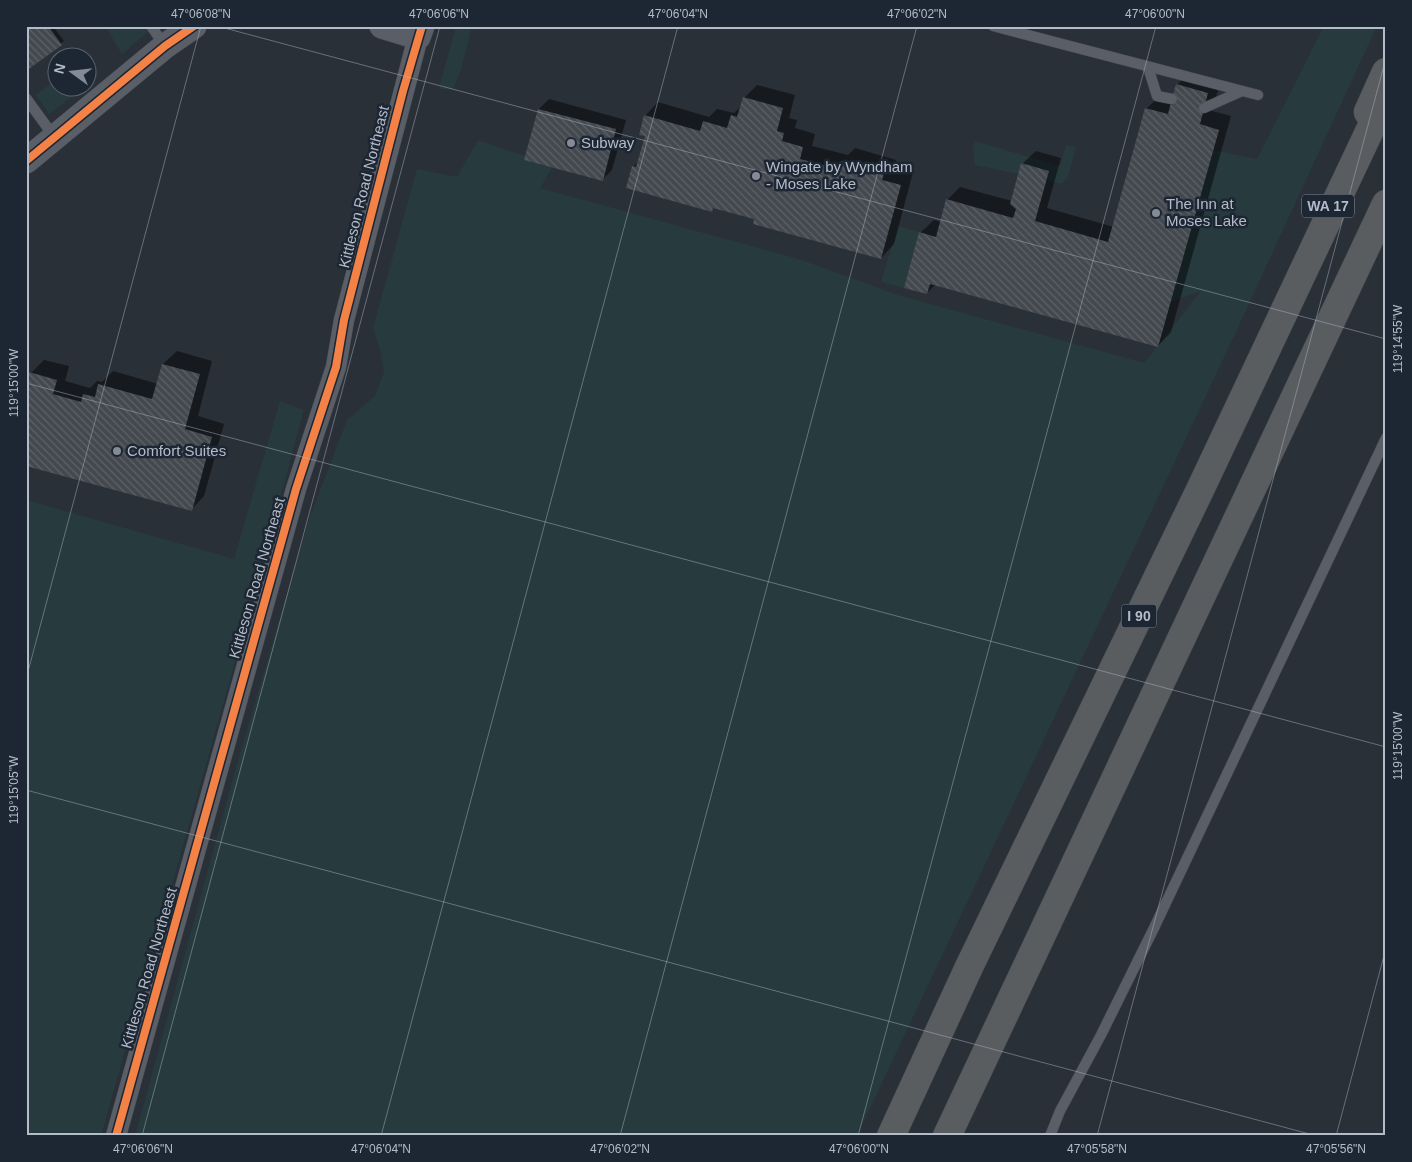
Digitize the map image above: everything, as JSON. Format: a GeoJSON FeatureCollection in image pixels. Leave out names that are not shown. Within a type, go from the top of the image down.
{"type":"FeatureCollection","features":[{"type":"Feature","properties":{"kind":"highway","name":"WA 17"},"geometry":{"type":"LineString","coordinates":[[1270,340],[1386,72]]}},
{"type":"Feature","properties":{"kind":"highway","name":"I 90"},"geometry":{"type":"LineString","coordinates":[[891,1136],[969,967],[1199,492],[1386,96]]}},
{"type":"Feature","properties":{"kind":"highway"},"geometry":{"type":"LineString","coordinates":[[947,1136],[1386,204]]}},
{"type":"Feature","properties":{"kind":"highway"},"geometry":{"type":"LineString","coordinates":[[1309,366],[1386,226]]}},
{"type":"Feature","properties":{"kind":"street"},"geometry":{"type":"LineString","coordinates":[[26,161],[54,138],[158,36],[194,26]]}},
{"type":"Feature","properties":{"kind":"street"},"geometry":{"type":"LineString","coordinates":[[382,26],[420,32]]}},
{"type":"Feature","properties":{"kind":"street","name":"Kittleson Road Northeast"},"geometry":{"type":"LineString","coordinates":[[116,1136],[296,489],[336,367],[344,320],[420,32]]}},
{"type":"Feature","properties":{"kind":"lane"},"geometry":{"type":"LineString","coordinates":[[993,26],[1258,95]]}},
{"type":"Feature","properties":{"kind":"lane"},"geometry":{"type":"LineString","coordinates":[[1148,67],[1157,96],[1172,99]]}},
{"type":"Feature","properties":{"kind":"lane"},"geometry":{"type":"LineString","coordinates":[[1204,108],[1242,91]]}},
{"type":"Feature","properties":{"kind":"lane"},"geometry":{"type":"LineString","coordinates":[[26,98],[54,138]]}},
{"type":"Feature","properties":{"kind":"lane"},"geometry":{"type":"LineString","coordinates":[[1050,1136],[1060,1111],[1101,1035],[1154,928],[1386,438]]}},
{"type":"Feature","properties":{"kind":"green space"},"geometry":{"type":"Polygon","coordinates":[[[110,26],[143,26],[148,32],[122,54],[107,29],[110,26]]]}},
{"type":"Feature","properties":{"kind":"green space"},"geometry":{"type":"Polygon","coordinates":[[[456,26],[472,26],[460,73],[453,89],[439,89],[456,26]]]}},
{"type":"Feature","properties":{"kind":"green space"},"geometry":{"type":"Polygon","coordinates":[[[1324,26],[1377,26],[1235,334],[857,1136],[135,1136],[235,771],[308,522],[347,420],[375,396],[384,372],[381,353],[373,328],[417,169],[457,177],[478,140],[525,156],[525,160],[552,168],[540,188],[802,260],[898,295],[1144,363],[1201,291],[1171,302],[1213,150],[1257,159],[1324,26]]]}},
{"type":"Feature","properties":{"kind":"green space"},"geometry":{"type":"Polygon","coordinates":[[[48,86],[48,98],[71,98],[49,114],[36,95],[48,86]]]}},
{"type":"Feature","properties":{"kind":"green space"},"geometry":{"type":"Polygon","coordinates":[[[975,141],[1060,166],[1066,145],[1076,147],[1068,177],[1062,184],[1046,181],[1048,171],[1022,164],[1018,174],[975,165],[973,150],[975,141]]]}},
{"type":"Feature","properties":{"kind":"green space"},"geometry":{"type":"Polygon","coordinates":[[[898,226],[919,232],[904,288],[881,282],[898,226]]]}},
{"type":"Feature","properties":{"kind":"green space"},"geometry":{"type":"Polygon","coordinates":[[[280,401],[304,410],[252,602],[101,1136],[26,1136],[26,500],[234,559],[280,401]]]}},
{"type":"Feature","properties":{"kind":"building"},"geometry":{"type":"Polygon","coordinates":[[[26,26],[48,26],[62,45],[58,48],[48,48],[48,55],[26,71],[26,26]]]}},
{"type":"Feature","properties":{"kind":"building","name":"The Inn at Moses Lake"},"geometry":{"type":"Polygon","coordinates":[[[1176,84],[1208,93],[1200,124],[1219,130],[1158,347],[930,284],[927,294],[904,288],[919,232],[936,237],[946,199],[1013,218],[1016,209],[1010,204],[1021,163],[1049,171],[1035,221],[1108,242],[1145,108],[1168,114],[1176,84]]]}},
{"type":"Feature","properties":{"kind":"building","name":"Wingate by Wyndham - Moses Lake"},"geometry":{"type":"Polygon","coordinates":[[[743,97],[783,108],[777,131],[784,133],[782,141],[803,147],[800,159],[839,169],[841,161],[884,173],[882,180],[901,185],[881,259],[753,224],[754,219],[713,208],[712,212],[626,188],[632,166],[636,167],[645,136],[639,135],[644,115],[700,131],[703,121],[727,128],[731,115],[737,117],[743,97]]]}},
{"type":"Feature","properties":{"kind":"building","name":"Subway"},"geometry":{"type":"Polygon","coordinates":[[[538,109],[616,129],[603,181],[524,160],[538,109]]]}},
{"type":"Feature","properties":{"kind":"building","name":"Comfort Suites"},"geometry":{"type":"Polygon","coordinates":[[[162,364],[200,374],[185,429],[212,437],[192,511],[26,466],[26,384],[29,372],[57,380],[53,394],[81,402],[83,394],[95,397],[98,384],[152,399],[162,364]]]}},
{"type":"Feature","properties":{"kind":"cycle path"},"geometry":{"type":"LineString","coordinates":[[26,161],[165,46],[194,26]]}},
{"type":"Feature","properties":{"kind":"cycle path"},"geometry":{"type":"LineString","coordinates":[[116,1136],[296,489],[336,367],[344,320],[403,91],[422,26]]}},
{"type":"Feature","properties":{"kind":"place","name":"Subway"},"geometry":{"type":"Point","coordinates":[571,143]}},
{"type":"Feature","properties":{"kind":"place","name":"Wingate by Wyndham - Moses Lake"},"geometry":{"type":"Point","coordinates":[756,176]}},
{"type":"Feature","properties":{"kind":"place","name":"The Inn at Moses Lake"},"geometry":{"type":"Point","coordinates":[1156,213]}},
{"type":"Feature","properties":{"kind":"place","name":"Comfort Suites"},"geometry":{"type":"Point","coordinates":[117,451]}}]}
